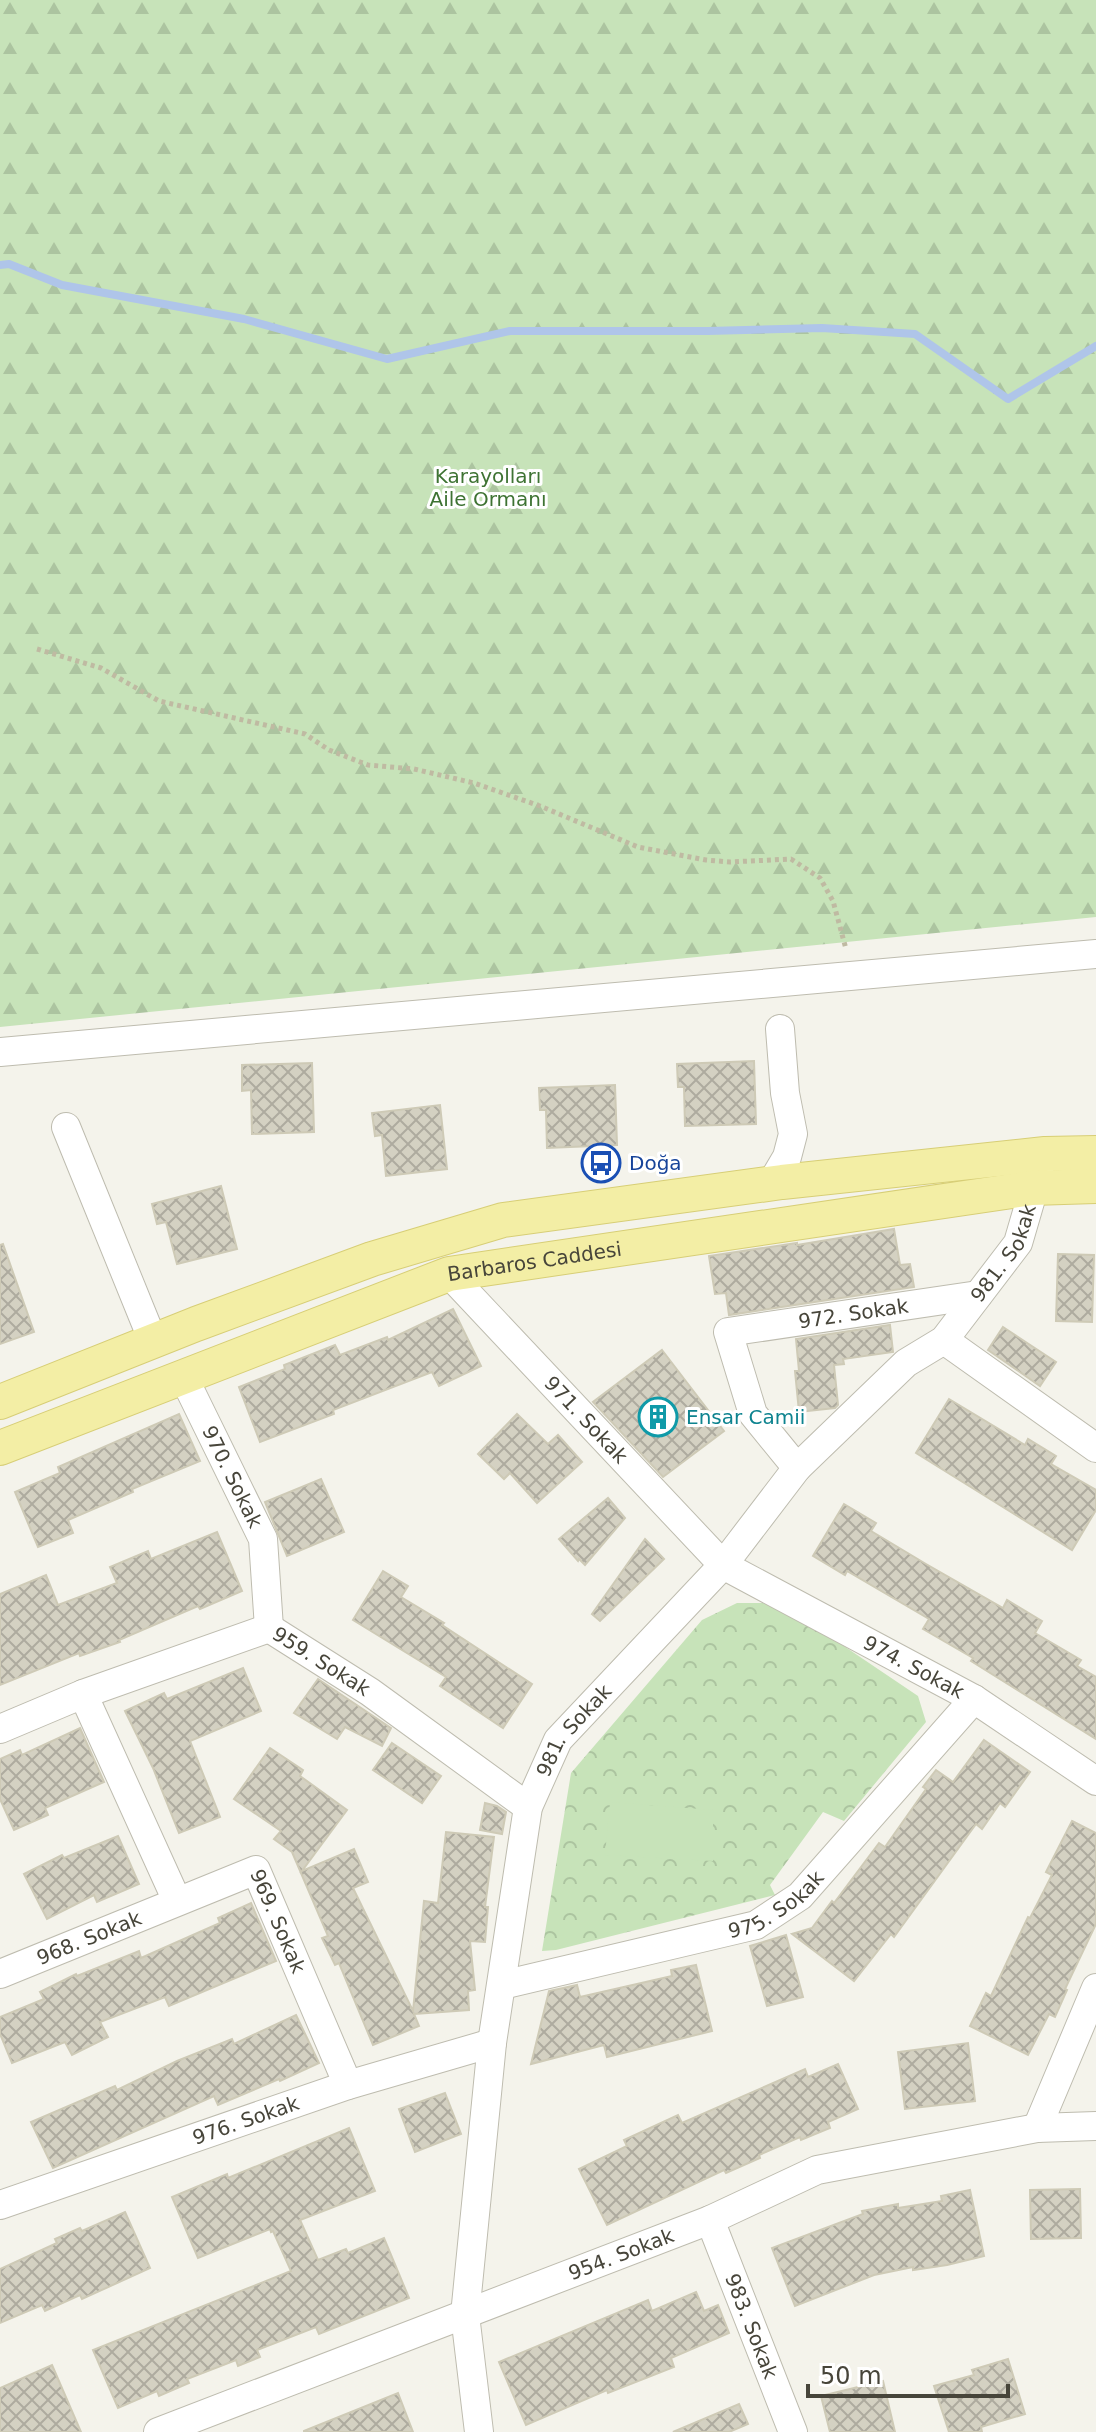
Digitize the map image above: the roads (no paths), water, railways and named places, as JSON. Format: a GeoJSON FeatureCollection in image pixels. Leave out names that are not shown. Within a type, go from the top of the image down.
{"type":"FeatureCollection","features":[{"type":"Feature","properties":{"kind":"main road","name":"Barbaros Caddesi"},"geometry":{"type":"LineString","coordinates":[[0,1402],[372,1259],[503,1220],[771,1184],[1045,1154],[1096,1153]]}},
{"type":"Feature","properties":{"kind":"main road","name":"Barbaros Caddesi"},"geometry":{"type":"LineString","coordinates":[[0,1448],[449,1274],[1032,1188],[1096,1186]]}},
{"type":"Feature","properties":{"kind":"street"},"geometry":{"type":"LineString","coordinates":[[0,1052],[1096,954]]}},
{"type":"Feature","properties":{"kind":"street"},"geometry":{"type":"LineString","coordinates":[[771,1184],[787,1157],[793,1134],[785,1093],[780,1029]]}},
{"type":"Feature","properties":{"kind":"street"},"geometry":{"type":"LineString","coordinates":[[66,1127],[153,1341]]}},
{"type":"Feature","properties":{"kind":"street","name":"981. Sokak"},"geometry":{"type":"LineString","coordinates":[[479,2432],[465,2315],[492,2043],[528,1807],[558,1740],[723,1565],[797,1468],[906,1363],[944,1340],[1018,1243],[1032,1188],[1045,1154]]}},
{"type":"Feature","properties":{"kind":"street","name":"971. Sokak"},"geometry":{"type":"LineString","coordinates":[[449,1274],[723,1565]]}},
{"type":"Feature","properties":{"kind":"street","name":"972. Sokak"},"geometry":{"type":"LineString","coordinates":[[797,1468],[753,1414],[728,1332],[978,1295]]}},
{"type":"Feature","properties":{"kind":"street"},"geometry":{"type":"LineString","coordinates":[[944,1340],[1096,1448]]}},
{"type":"Feature","properties":{"kind":"street","name":"970. Sokak"},"geometry":{"type":"LineString","coordinates":[[184,1378],[263,1539],[269,1628]]}},
{"type":"Feature","properties":{"kind":"street","name":"974. Sokak"},"geometry":{"type":"LineString","coordinates":[[723,1565],[974,1699],[1096,1781]]}},
{"type":"Feature","properties":{"kind":"street","name":"959. Sokak"},"geometry":{"type":"LineString","coordinates":[[0,1729],[83,1694],[269,1628],[370,1692],[528,1807]]}},
{"type":"Feature","properties":{"kind":"street"},"geometry":{"type":"LineString","coordinates":[[83,1694],[177,1901]]}},
{"type":"Feature","properties":{"kind":"street","name":"975. Sokak"},"geometry":{"type":"LineString","coordinates":[[502,1985],[756,1925],[800,1896],[974,1699]]}},
{"type":"Feature","properties":{"kind":"street","name":"969. Sokak"},"geometry":{"type":"LineString","coordinates":[[177,1901],[256,1870],[348,2085]]}},
{"type":"Feature","properties":{"kind":"street","name":"968. Sokak"},"geometry":{"type":"LineString","coordinates":[[0,1974],[177,1901]]}},
{"type":"Feature","properties":{"kind":"street"},"geometry":{"type":"LineString","coordinates":[[1037,2128],[1096,1988]]}},
{"type":"Feature","properties":{"kind":"street","name":"976. Sokak"},"geometry":{"type":"LineString","coordinates":[[0,2205],[348,2085],[492,2043]]}},
{"type":"Feature","properties":{"kind":"street","name":"954. Sokak"},"geometry":{"type":"LineString","coordinates":[[158,2432],[710,2220],[817,2170],[1037,2128],[1096,2126]]}},
{"type":"Feature","properties":{"kind":"street","name":"983. Sokak"},"geometry":{"type":"LineString","coordinates":[[710,2220],[793,2432]]}},
{"type":"Feature","properties":{"kind":"waterway"},"geometry":{"type":"LineString","coordinates":[[0,265],[9,264],[62,285],[244,319],[387,359],[510,331],[822,328],[915,334],[1008,399],[1096,346]]}},
{"type":"Feature","properties":{"kind":"place","name":"Doğa"},"geometry":{"type":"Point","coordinates":[601,1163]}},
{"type":"Feature","properties":{"kind":"place","name":"Ensar Camii"},"geometry":{"type":"Point","coordinates":[658,1417]}},
{"type":"Feature","properties":{"kind":"park label","name":"Karayolları Aile Ormanı"},"geometry":{"type":"Point","coordinates":[488,488]}}]}
